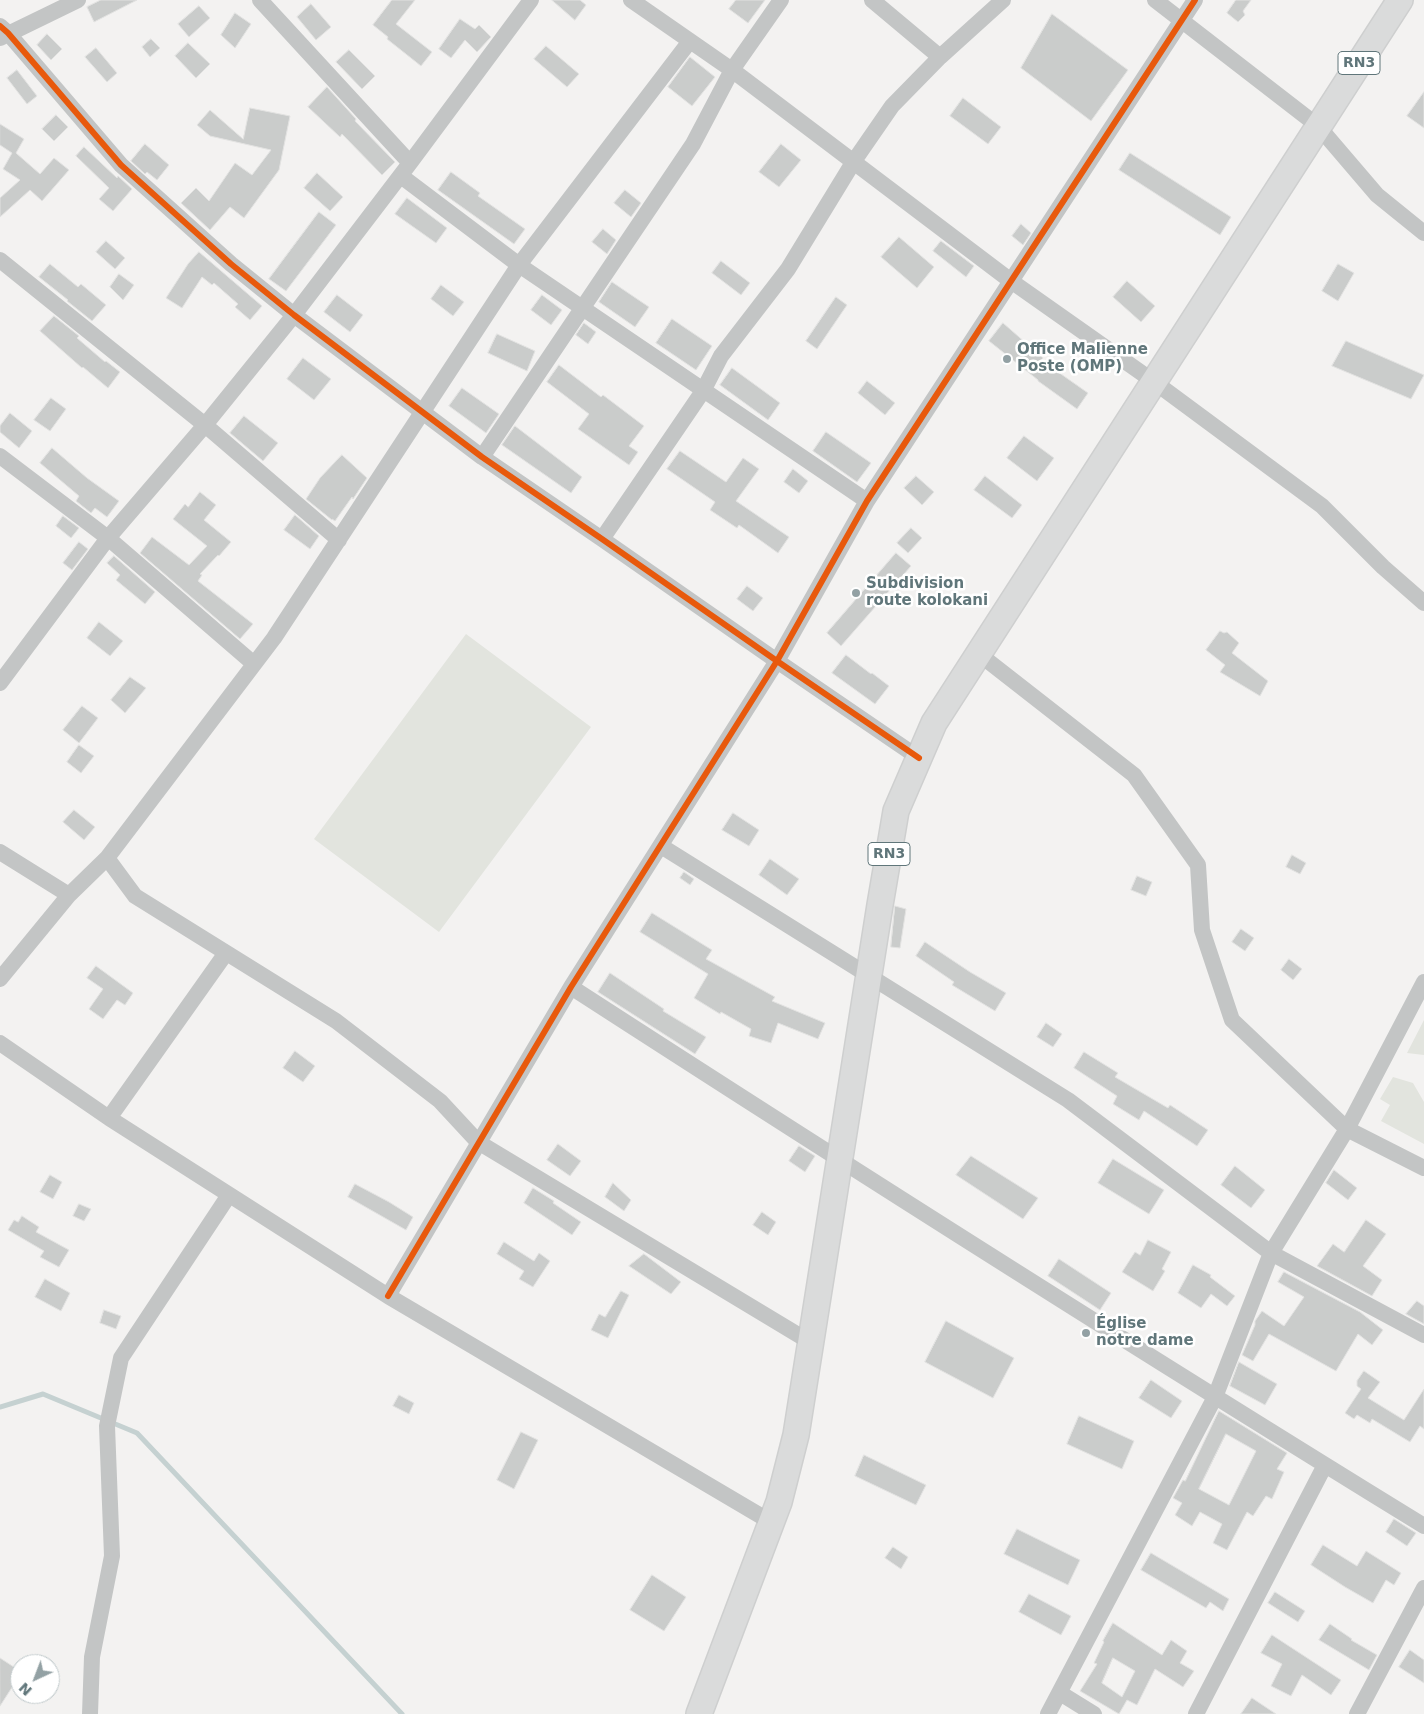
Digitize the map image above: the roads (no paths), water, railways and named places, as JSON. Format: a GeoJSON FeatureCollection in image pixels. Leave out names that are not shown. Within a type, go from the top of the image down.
{"type":"FeatureCollection","features":[{"type":"Feature","properties":{"kind":"highway","name":"RN3"},"geometry":{"type":"LineString","coordinates":[[699,1714],[778,1502],[796,1435],[896,811],[934,723],[1318,126],[1396,1]]}},
{"type":"Feature","properties":{"kind":"street"},"geometry":{"type":"LineString","coordinates":[[78,0],[3,32],[121,165],[231,264],[294,315],[482,457],[919,758]]}},
{"type":"Feature","properties":{"kind":"street"},"geometry":{"type":"LineString","coordinates":[[260,0],[405,170],[519,265],[866,502]]}},
{"type":"Feature","properties":{"kind":"street"},"geometry":{"type":"LineString","coordinates":[[0,683],[108,538],[206,425],[294,315],[532,0]]}},
{"type":"Feature","properties":{"kind":"street"},"geometry":{"type":"LineString","coordinates":[[631,0],[732,70],[1011,281],[1153,381],[1322,506],[1424,603]]}},
{"type":"Feature","properties":{"kind":"street"},"geometry":{"type":"LineString","coordinates":[[482,457],[693,144],[732,70],[781,0]]}},
{"type":"Feature","properties":{"kind":"street"},"geometry":{"type":"LineString","coordinates":[[872,0],[940,57]]}},
{"type":"Feature","properties":{"kind":"street"},"geometry":{"type":"LineString","coordinates":[[602,539],[703,391],[721,356],[788,269],[854,161],[892,106],[940,57],[1003,0]]}},
{"type":"Feature","properties":{"kind":"street"},"geometry":{"type":"LineString","coordinates":[[1155,0],[1318,126],[1377,195],[1424,233]]}},
{"type":"Feature","properties":{"kind":"street"},"geometry":{"type":"LineString","coordinates":[[388,1296],[571,987],[777,661],[866,502],[1195,0]]}},
{"type":"Feature","properties":{"kind":"street"},"geometry":{"type":"LineString","coordinates":[[0,979],[69,895],[107,858],[274,638],[519,265],[690,41]]}},
{"type":"Feature","properties":{"kind":"street"},"geometry":{"type":"LineString","coordinates":[[0,260],[206,425],[339,540]]}},
{"type":"Feature","properties":{"kind":"street"},"geometry":{"type":"LineString","coordinates":[[0,456],[108,538],[254,664]]}},
{"type":"Feature","properties":{"kind":"street"},"geometry":{"type":"LineString","coordinates":[[979,654],[1134,775],[1198,865],[1202,930],[1232,1020],[1347,1128],[1424,1168]]}},
{"type":"Feature","properties":{"kind":"street"},"geometry":{"type":"LineString","coordinates":[[661,846],[869,974],[1068,1100],[1271,1253],[1424,1335]]}},
{"type":"Feature","properties":{"kind":"street"},"geometry":{"type":"LineString","coordinates":[[0,852],[69,895]]}},
{"type":"Feature","properties":{"kind":"street"},"geometry":{"type":"LineString","coordinates":[[107,858],[135,896],[336,1021],[440,1101],[478,1142],[810,1342]]}},
{"type":"Feature","properties":{"kind":"street"},"geometry":{"type":"LineString","coordinates":[[109,1118],[226,953]]}},
{"type":"Feature","properties":{"kind":"street"},"geometry":{"type":"LineString","coordinates":[[1048,1714],[1215,1397],[1271,1253],[1347,1128],[1424,982]]}},
{"type":"Feature","properties":{"kind":"street"},"geometry":{"type":"LineString","coordinates":[[571,987],[839,1160],[1424,1526]]}},
{"type":"Feature","properties":{"kind":"street"},"geometry":{"type":"LineString","coordinates":[[0,1043],[109,1118],[388,1296],[771,1522]]}},
{"type":"Feature","properties":{"kind":"street"},"geometry":{"type":"LineString","coordinates":[[90,1714],[92,1657],[112,1556],[107,1426],[121,1358],[229,1195]]}},
{"type":"Feature","properties":{"kind":"street"},"geometry":{"type":"LineString","coordinates":[[1196,1714],[1324,1465]]}},
{"type":"Feature","properties":{"kind":"street"},"geometry":{"type":"LineString","coordinates":[[1357,1714],[1424,1588]]}},
{"type":"Feature","properties":{"kind":"street"},"geometry":{"type":"LineString","coordinates":[[1060,1693],[1094,1714]]}},
{"type":"Feature","properties":{"kind":"waterway"},"geometry":{"type":"LineString","coordinates":[[0,1407],[43,1394],[137,1433],[402,1714]]}},
{"type":"Feature","properties":{"kind":"place","name":"Office Malienne Poste (OMP)"},"geometry":{"type":"Point","coordinates":[1007,359]}},
{"type":"Feature","properties":{"kind":"place","name":"Subdivision route kolokani"},"geometry":{"type":"Point","coordinates":[856,593]}},
{"type":"Feature","properties":{"kind":"place","name":"Église notre dame"},"geometry":{"type":"Point","coordinates":[1086,1333]}}]}
